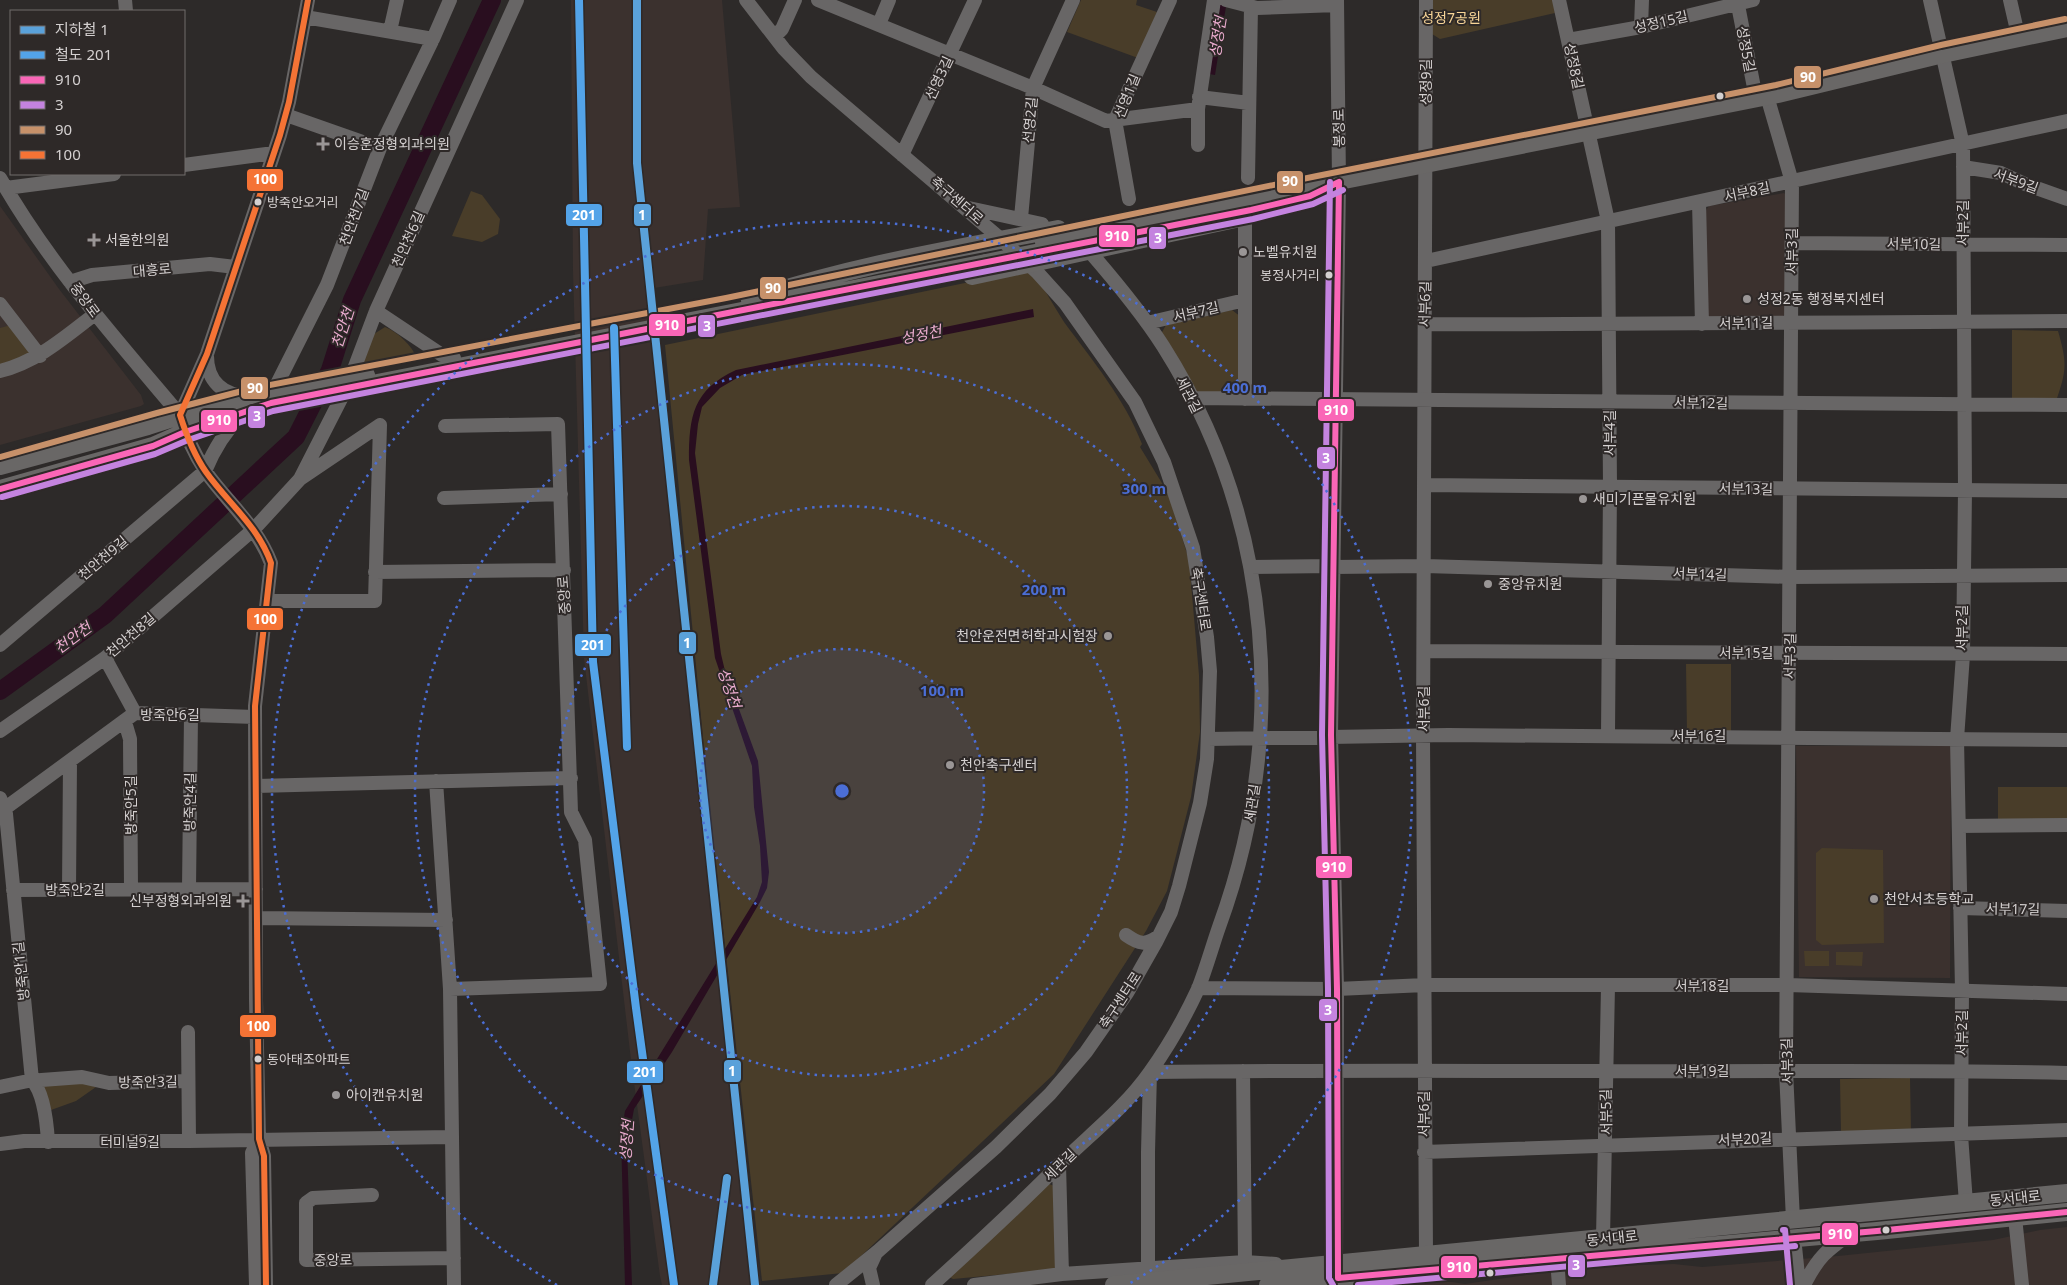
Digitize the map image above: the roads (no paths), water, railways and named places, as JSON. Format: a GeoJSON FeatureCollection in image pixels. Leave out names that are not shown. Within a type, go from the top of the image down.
{"type":"FeatureCollection","features":[{"type":"Feature","properties":{"kind":"main road"},"geometry":{"type":"LineString","coordinates":[[665,322],[711,316],[1047,246],[1249,208],[1339,182],[1761,97],[1943,54],[2067,28]]}},
{"type":"Feature","properties":{"kind":"main road"},"geometry":{"type":"LineString","coordinates":[[728,307],[806,281],[1217,198],[1239,196],[1249,208]]}},
{"type":"Feature","properties":{"kind":"main road"},"geometry":{"type":"LineString","coordinates":[[711,316],[732,321],[1028,265],[1226,222],[1249,208]]}},
{"type":"Feature","properties":{"kind":"main road"},"geometry":{"type":"LineString","coordinates":[[0,466],[106,437],[183,423],[264,399],[665,322],[728,307],[984,259]]}},
{"type":"Feature","properties":{"kind":"main road"},"geometry":{"type":"LineString","coordinates":[[362,381],[432,357],[454,358],[556,343]]}},
{"type":"Feature","properties":{"kind":"main road"},"geometry":{"type":"LineString","coordinates":[[0,489],[153,446],[183,423]]}},
{"type":"Feature","properties":{"kind":"main road"},"geometry":{"type":"LineString","coordinates":[[106,437],[116,438],[121,444],[119,452],[113,457]]}},
{"type":"Feature","properties":{"kind":"main road","name":"동서대로"},"geometry":{"type":"LineString","coordinates":[[1114,1285],[1153,1275],[1326,1272],[1557,1260],[1966,1204],[2067,1193]]}},
{"type":"Feature","properties":{"kind":"main road","name":"동서대로"},"geometry":{"type":"LineString","coordinates":[[1268,1285],[1326,1272],[1426,1255],[1603,1238],[1793,1229],[1852,1233],[2067,1212]]}},
{"type":"Feature","properties":{"kind":"street"},"geometry":{"type":"LineString","coordinates":[[183,423],[286,115],[308,0]]}},
{"type":"Feature","properties":{"kind":"street"},"geometry":{"type":"LineString","coordinates":[[390,31],[396,0]]}},
{"type":"Feature","properties":{"kind":"street","name":"천안천7길"},"geometry":{"type":"LineString","coordinates":[[206,471],[213,452],[232,424],[264,399],[339,259],[380,148],[450,0]]}},
{"type":"Feature","properties":{"kind":"street","name":"천안천6길"},"geometry":{"type":"LineString","coordinates":[[300,479],[348,385],[376,311],[517,0]]}},
{"type":"Feature","properties":{"kind":"street","name":"축구센터로"},"geometry":{"type":"LineString","coordinates":[[746,0],[784,49],[811,77],[1002,240],[1065,303],[1134,402],[1164,462],[1193,548],[1208,638],[1210,671],[1208,739],[1200,803],[1193,834],[1179,886],[1159,936],[1127,994],[1086,1052],[1050,1094],[996,1147],[877,1252],[836,1285]]}},
{"type":"Feature","properties":{"kind":"street"},"geometry":{"type":"LineString","coordinates":[[775,36],[782,29],[795,0]]}},
{"type":"Feature","properties":{"kind":"street"},"geometry":{"type":"LineString","coordinates":[[818,0],[1033,88],[1106,121],[1198,103],[1248,103]]}},
{"type":"Feature","properties":{"kind":"street"},"geometry":{"type":"LineString","coordinates":[[879,24],[889,0]]}},
{"type":"Feature","properties":{"kind":"street","name":"선영3길"},"geometry":{"type":"LineString","coordinates":[[902,155],[974,0]]}},
{"type":"Feature","properties":{"kind":"street","name":"선영2길"},"geometry":{"type":"LineString","coordinates":[[1021,218],[1033,88],[1073,0]]}},
{"type":"Feature","properties":{"kind":"street","name":"선영1길"},"geometry":{"type":"LineString","coordinates":[[1129,199],[1115,120],[1170,0]]}},
{"type":"Feature","properties":{"kind":"street"},"geometry":{"type":"LineString","coordinates":[[1198,145],[1198,103],[1214,0]]}},
{"type":"Feature","properties":{"kind":"street","name":"성정9길"},"geometry":{"type":"LineString","coordinates":[[1426,0],[1427,164]]}},
{"type":"Feature","properties":{"kind":"street","name":"성정8길"},"geometry":{"type":"LineString","coordinates":[[1559,0],[1588,132]]}},
{"type":"Feature","properties":{"kind":"street"},"geometry":{"type":"LineString","coordinates":[[1640,27],[1642,0]]}},
{"type":"Feature","properties":{"kind":"street","name":"성정15길"},"geometry":{"type":"LineString","coordinates":[[1568,40],[1640,27],[1737,2],[1753,0]]}},
{"type":"Feature","properties":{"kind":"street","name":"서부2길"},"geometry":{"type":"LineString","coordinates":[[1930,0],[1963,145],[1965,404],[1962,655],[1957,739],[1962,990],[1961,1135],[1966,1204]]}},
{"type":"Feature","properties":{"kind":"street"},"geometry":{"type":"LineString","coordinates":[[2010,0],[2019,39]]}},
{"type":"Feature","properties":{"kind":"street"},"geometry":{"type":"LineString","coordinates":[[1230,2],[1251,7],[1337,2]]}},
{"type":"Feature","properties":{"kind":"street","name":"봉정로"},"geometry":{"type":"LineString","coordinates":[[1326,1272],[1337,1069],[1331,736],[1339,182],[1337,2]]}},
{"type":"Feature","properties":{"kind":"street","name":"성정5길"},"geometry":{"type":"LineString","coordinates":[[1737,2],[1761,97]]}},
{"type":"Feature","properties":{"kind":"street"},"geometry":{"type":"LineString","coordinates":[[1248,178],[1251,7]]}},
{"type":"Feature","properties":{"kind":"street"},"geometry":{"type":"LineString","coordinates":[[305,17],[433,39]]}},
{"type":"Feature","properties":{"kind":"street","name":"서부3길"},"geometry":{"type":"LineString","coordinates":[[1761,97],[1792,182],[1791,577],[1786,1071],[1793,1229],[1799,1285]]}},
{"type":"Feature","properties":{"kind":"street"},"geometry":{"type":"LineString","coordinates":[[286,115],[380,148]]}},
{"type":"Feature","properties":{"kind":"street","name":"서부8길"},"geometry":{"type":"LineString","coordinates":[[1426,261],[2067,121]]}},
{"type":"Feature","properties":{"kind":"street","name":"서부4길"},"geometry":{"type":"LineString","coordinates":[[1588,132],[1608,221],[1610,402],[1608,735]]}},
{"type":"Feature","properties":{"kind":"street"},"geometry":{"type":"LineString","coordinates":[[185,165],[274,154]]}},
{"type":"Feature","properties":{"kind":"street","name":"서부6길"},"geometry":{"type":"LineString","coordinates":[[1426,1255],[1423,735],[1427,164]]}},
{"type":"Feature","properties":{"kind":"street","name":"서부9길"},"geometry":{"type":"LineString","coordinates":[[1963,167],[2001,173],[2024,184],[2067,199]]}},
{"type":"Feature","properties":{"kind":"street"},"geometry":{"type":"LineString","coordinates":[[3,183],[102,175]]}},
{"type":"Feature","properties":{"kind":"street","name":"중앙로"},"geometry":{"type":"LineString","coordinates":[[3,183],[22,216],[70,282],[183,423],[206,471],[250,524]]}},
{"type":"Feature","properties":{"kind":"street"},"geometry":{"type":"LineString","coordinates":[[1699,202],[1702,324]]}},
{"type":"Feature","properties":{"kind":"street"},"geometry":{"type":"LineString","coordinates":[[963,207],[1042,224]]}},
{"type":"Feature","properties":{"kind":"street"},"geometry":{"type":"LineString","coordinates":[[1245,399],[1245,300],[1249,208]]}},
{"type":"Feature","properties":{"kind":"street","name":"서부10길"},"geometry":{"type":"LineString","coordinates":[[1792,243],[2067,245]]}},
{"type":"Feature","properties":{"kind":"street","name":"세관길"},"geometry":{"type":"LineString","coordinates":[[932,1285],[1031,1195],[1059,1165],[1111,1118],[1150,1072],[1198,988],[1236,882],[1252,811],[1263,696],[1261,640],[1244,537],[1214,446],[1192,398],[1147,323],[1090,252]]}},
{"type":"Feature","properties":{"kind":"street","name":"대흥로"},"geometry":{"type":"LineString","coordinates":[[70,282],[92,275],[210,264],[235,267]]}},
{"type":"Feature","properties":{"kind":"street","name":"서부7길"},"geometry":{"type":"LineString","coordinates":[[1147,323],[1245,300]]}},
{"type":"Feature","properties":{"kind":"street"},"geometry":{"type":"LineString","coordinates":[[0,304],[40,356]]}},
{"type":"Feature","properties":{"kind":"street"},"geometry":{"type":"LineString","coordinates":[[376,311],[432,357]]}},
{"type":"Feature","properties":{"kind":"street"},"geometry":{"type":"LineString","coordinates":[[0,371],[15,368],[40,356],[95,314]]}},
{"type":"Feature","properties":{"kind":"street","name":"서부11길"},"geometry":{"type":"LineString","coordinates":[[1425,324],[1609,325],[2067,321]]}},
{"type":"Feature","properties":{"kind":"street"},"geometry":{"type":"LineString","coordinates":[[207,354],[209,373],[227,393],[264,399]]}},
{"type":"Feature","properties":{"kind":"street","name":"서부12길"},"geometry":{"type":"LineString","coordinates":[[1192,398],[2067,405]]}},
{"type":"Feature","properties":{"kind":"street"},"geometry":{"type":"LineString","coordinates":[[445,426],[558,424],[564,570]]}},
{"type":"Feature","properties":{"kind":"street","name":"천안천6길"},"geometry":{"type":"LineString","coordinates":[[250,524],[300,479],[380,425],[374,572],[375,600],[268,601]]}},
{"type":"Feature","properties":{"kind":"street","name":"천안천9길"},"geometry":{"type":"LineString","coordinates":[[0,645],[206,471]]}},
{"type":"Feature","properties":{"kind":"street","name":"서부13길"},"geometry":{"type":"LineString","coordinates":[[1424,485],[2067,491]]}},
{"type":"Feature","properties":{"kind":"street"},"geometry":{"type":"LineString","coordinates":[[444,498],[561,494]]}},
{"type":"Feature","properties":{"kind":"street"},"geometry":{"type":"LineString","coordinates":[[250,524],[266,549],[271,563],[255,717],[256,1000],[259,1139],[264,1156],[266,1285]]}},
{"type":"Feature","properties":{"kind":"street","name":"천안천8길"},"geometry":{"type":"LineString","coordinates":[[0,731],[105,658],[250,524]]}},
{"type":"Feature","properties":{"kind":"street","name":"서부14길"},"geometry":{"type":"LineString","coordinates":[[1250,567],[1425,566],[1791,577],[2067,575]]}},
{"type":"Feature","properties":{"kind":"street","name":"중앙로"},"geometry":{"type":"LineString","coordinates":[[374,572],[564,570],[571,812],[585,840],[600,984],[450,989]]}},
{"type":"Feature","properties":{"kind":"street","name":"서부15길"},"geometry":{"type":"LineString","coordinates":[[1424,651],[2067,654]]}},
{"type":"Feature","properties":{"kind":"street","name":"방죽안5길"},"geometry":{"type":"LineString","coordinates":[[105,658],[130,718],[131,889]]}},
{"type":"Feature","properties":{"kind":"street","name":"방죽안6길"},"geometry":{"type":"LineString","coordinates":[[2,804],[70,762],[130,718],[192,715],[255,717]]}},
{"type":"Feature","properties":{"kind":"street","name":"방죽안4길"},"geometry":{"type":"LineString","coordinates":[[189,889],[192,715]]}},
{"type":"Feature","properties":{"kind":"street","name":"서부16길"},"geometry":{"type":"LineString","coordinates":[[1208,739],[1423,735],[1608,735],[2067,740]]}},
{"type":"Feature","properties":{"kind":"street"},"geometry":{"type":"LineString","coordinates":[[69,890],[70,762]]}},
{"type":"Feature","properties":{"kind":"street"},"geometry":{"type":"LineString","coordinates":[[256,786],[571,778]]}},
{"type":"Feature","properties":{"kind":"street"},"geometry":{"type":"LineString","coordinates":[[436,781],[450,989],[454,1285]]}},
{"type":"Feature","properties":{"kind":"street","name":"방죽안1길"},"geometry":{"type":"LineString","coordinates":[[2,804],[13,890],[32,1080],[36,1085],[47,1114],[48,1142]]}},
{"type":"Feature","properties":{"kind":"street"},"geometry":{"type":"LineString","coordinates":[[1959,826],[2067,825]]}},
{"type":"Feature","properties":{"kind":"street","name":"방죽안2길"},"geometry":{"type":"LineString","coordinates":[[13,890],[256,889]]}},
{"type":"Feature","properties":{"kind":"street","name":"서부17길"},"geometry":{"type":"LineString","coordinates":[[1960,908],[2067,910]]}},
{"type":"Feature","properties":{"kind":"street"},"geometry":{"type":"LineString","coordinates":[[256,918],[446,920]]}},
{"type":"Feature","properties":{"kind":"street"},"geometry":{"type":"LineString","coordinates":[[1126,935],[1140,943],[1148,944],[1159,936]]}},
{"type":"Feature","properties":{"kind":"street","name":"서부18길"},"geometry":{"type":"LineString","coordinates":[[1198,988],[1337,989],[1425,985],[1788,985],[2067,994]]}},
{"type":"Feature","properties":{"kind":"street","name":"서부5길"},"geometry":{"type":"LineString","coordinates":[[1603,1238],[1607,1145],[1605,1071],[1608,986]]}},
{"type":"Feature","properties":{"kind":"street","name":"방죽안3길"},"geometry":{"type":"LineString","coordinates":[[188,1032],[189,1141]]}},
{"type":"Feature","properties":{"kind":"street","name":"서부19길"},"geometry":{"type":"LineString","coordinates":[[1150,1072],[1424,1069],[1605,1071],[1961,1070],[2067,1073]]}},
{"type":"Feature","properties":{"kind":"street"},"geometry":{"type":"LineString","coordinates":[[1243,1071],[1245,1262]]}},
{"type":"Feature","properties":{"kind":"street"},"geometry":{"type":"LineString","coordinates":[[1150,1072],[1148,1152],[1153,1275]]}},
{"type":"Feature","properties":{"kind":"street","name":"방죽안3길"},"geometry":{"type":"LineString","coordinates":[[4,1087],[32,1080],[82,1077],[109,1083],[188,1080]]}},
{"type":"Feature","properties":{"kind":"street","name":"서부20길"},"geometry":{"type":"LineString","coordinates":[[1424,1152],[2067,1130]]}},
{"type":"Feature","properties":{"kind":"street"},"geometry":{"type":"LineString","coordinates":[[259,1139],[451,1136]]}},
{"type":"Feature","properties":{"kind":"street"},"geometry":{"type":"LineString","coordinates":[[256,1285],[252,1153],[259,1139]]}},
{"type":"Feature","properties":{"kind":"street","name":"터미널9길"},"geometry":{"type":"LineString","coordinates":[[0,1144],[24,1141],[259,1139]]}},
{"type":"Feature","properties":{"kind":"street"},"geometry":{"type":"LineString","coordinates":[[1059,1165],[1062,1274]]}},
{"type":"Feature","properties":{"kind":"street","name":"중앙로"},"geometry":{"type":"LineString","coordinates":[[372,1195],[313,1198],[306,1203],[306,1260],[454,1258]]}},
{"type":"Feature","properties":{"kind":"street"},"geometry":{"type":"LineString","coordinates":[[2014,1217],[2022,1285]]}},
{"type":"Feature","properties":{"kind":"street"},"geometry":{"type":"LineString","coordinates":[[1804,1285],[1822,1254],[1852,1233]]}},
{"type":"Feature","properties":{"kind":"street"},"geometry":{"type":"LineString","coordinates":[[874,1285],[869,1268],[877,1252]]}},
{"type":"Feature","properties":{"kind":"street"},"geometry":{"type":"LineString","coordinates":[[1557,1260],[1560,1285]]}},
{"type":"Feature","properties":{"kind":"street"},"geometry":{"type":"LineString","coordinates":[[974,1285],[1062,1274],[1153,1275],[1245,1262],[1326,1272]]}},
{"type":"Feature","properties":{"kind":"street"},"geometry":{"type":"LineString","coordinates":[[1286,1285],[1326,1272]]}},
{"type":"Feature","properties":{"kind":"water","name":"성정천"},"geometry":{"type":"Polygon","coordinates":[[[1221,0],[1227,0],[1215,75],[1209,74],[1221,0]]]}},
{"type":"Feature","properties":{"kind":"water","name":"성정천"},"geometry":{"type":"Polygon","coordinates":[[[1033,309],[1034,317],[742,375],[720,388],[702,407],[695,453],[721,654],[725,671],[758,761],[769,872],[767,888],[760,902],[672,1052],[634,1109],[627,1147],[632,1285],[625,1285],[621,1135],[625,1111],[757,897],[762,882],[760,846],[754,807],[752,766],[715,658],[689,460],[690,430],[696,406],[711,386],[736,370],[1033,309]]]}},
{"type":"Feature","properties":{"kind":"waterway","name":"천안천"},"geometry":{"type":"LineString","coordinates":[[0,691],[105,615],[296,437],[330,370],[352,300],[492,0]]}},
{"type":"Feature","properties":{"kind":"metro line","name":"1"},"geometry":{"type":"LineString","coordinates":[[637,0],[637,163],[755,1285]]}},
{"type":"Feature","properties":{"kind":"metro line","name":"1"},"geometry":{"type":"LineString","coordinates":[[713,1285],[727,1178]]}},
{"type":"Feature","properties":{"kind":"rail line","name":"201"},"geometry":{"type":"LineString","coordinates":[[579,0],[593,662],[636,1008],[674,1285]]}},
{"type":"Feature","properties":{"kind":"rail line","name":"201"},"geometry":{"type":"LineString","coordinates":[[614,328],[627,747]]}},
{"type":"Feature","properties":{"kind":"place","name":"이승훈정형외과의원"},"geometry":{"type":"Point","coordinates":[323,144]}},
{"type":"Feature","properties":{"kind":"place","name":"방죽안오거리"},"geometry":{"type":"Point","coordinates":[258,202]}},
{"type":"Feature","properties":{"kind":"place","name":"서울한의원"},"geometry":{"type":"Point","coordinates":[94,240]}},
{"type":"Feature","properties":{"kind":"place","name":"노벨유치원"},"geometry":{"type":"Point","coordinates":[1243,252]}},
{"type":"Feature","properties":{"kind":"place","name":"봉정사거리"},"geometry":{"type":"Point","coordinates":[1329,275]}},
{"type":"Feature","properties":{"kind":"place","name":"성정2동 행정복지센터"},"geometry":{"type":"Point","coordinates":[1747,299]}},
{"type":"Feature","properties":{"kind":"place","name":"새미기픈물유치원"},"geometry":{"type":"Point","coordinates":[1583,499]}},
{"type":"Feature","properties":{"kind":"place","name":"중앙유치원"},"geometry":{"type":"Point","coordinates":[1488,584]}},
{"type":"Feature","properties":{"kind":"place","name":"천안운전면허학과시험장"},"geometry":{"type":"Point","coordinates":[1108,636]}},
{"type":"Feature","properties":{"kind":"place","name":"천안축구센터"},"geometry":{"type":"Point","coordinates":[950,765]}},
{"type":"Feature","properties":{"kind":"place","name":"천안서초등학교"},"geometry":{"type":"Point","coordinates":[1874,899]}},
{"type":"Feature","properties":{"kind":"place","name":"신부정형외과의원"},"geometry":{"type":"Point","coordinates":[243,901]}},
{"type":"Feature","properties":{"kind":"place","name":"동아태조아파트"},"geometry":{"type":"Point","coordinates":[258,1059]}},
{"type":"Feature","properties":{"kind":"place","name":"아이캔유치원"},"geometry":{"type":"Point","coordinates":[336,1095]}},
{"type":"Feature","properties":{"kind":"park label","name":"성정7공원"},"geometry":{"type":"Point","coordinates":[1451,18]}}]}
